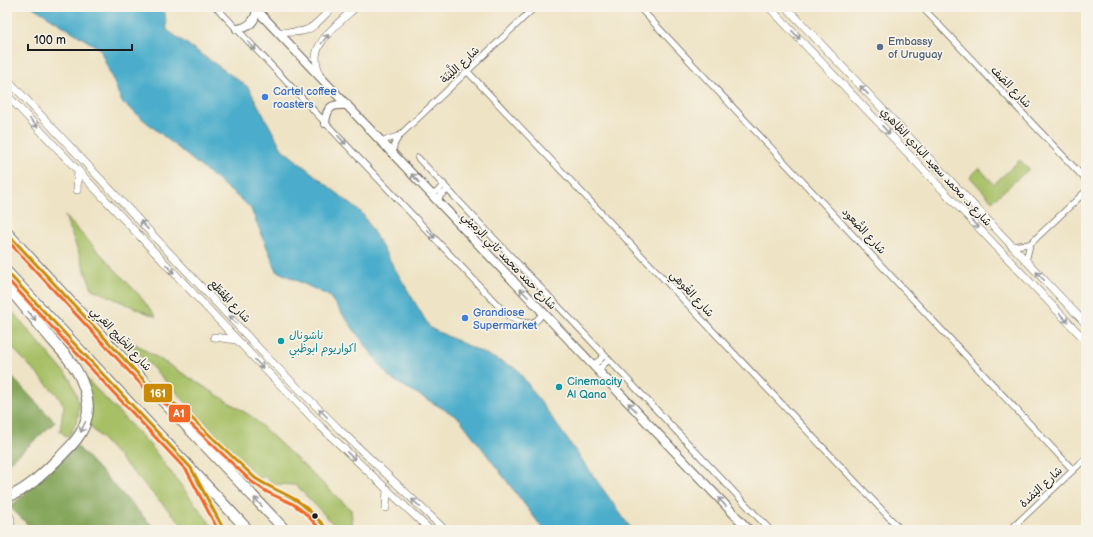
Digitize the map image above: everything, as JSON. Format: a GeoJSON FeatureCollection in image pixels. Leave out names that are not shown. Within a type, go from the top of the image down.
{"type":"FeatureCollection","features":[{"type":"Feature","properties":{"kind":"highway","name":"شارع الخَلِيج العَربِي"},"geometry":{"type":"LineString","coordinates":[[7,234],[285,530]]}},
{"type":"Feature","properties":{"kind":"highway"},"geometry":{"type":"LineString","coordinates":[[7,272],[248,530]]}},
{"type":"Feature","properties":{"kind":"highway"},"geometry":{"type":"LineString","coordinates":[[7,286],[60,349],[78,373],[88,400],[88,412],[84,427],[76,440],[28,486],[7,497]]}},
{"type":"Feature","properties":{"kind":"main road"},"geometry":{"type":"LineString","coordinates":[[237,29],[241,29],[249,25],[255,18],[256,9]]}},
{"type":"Feature","properties":{"kind":"main road","name":"شارع حمد محمد ثاني الرميثي"},"geometry":{"type":"LineString","coordinates":[[256,9],[749,530]]}},
{"type":"Feature","properties":{"kind":"main road"},"geometry":{"type":"LineString","coordinates":[[325,123],[327,112],[332,106],[347,105]]}},
{"type":"Feature","properties":{"kind":"street"},"geometry":{"type":"LineString","coordinates":[[216,7],[507,315],[516,320],[529,323],[538,320],[542,312]]}},
{"type":"Feature","properties":{"kind":"street"},"geometry":{"type":"LineString","coordinates":[[278,32],[305,32],[333,7]]}},
{"type":"Feature","properties":{"kind":"street"},"geometry":{"type":"LineString","coordinates":[[319,75],[316,58],[319,46],[326,36],[356,7]]}},
{"type":"Feature","properties":{"kind":"street","name":"شارع اللَّيْنَة"},"geometry":{"type":"LineString","coordinates":[[393,154],[394,145],[399,136],[535,7]]}},
{"type":"Feature","properties":{"kind":"street","name":"شارع الصُّعود"},"geometry":{"type":"LineString","coordinates":[[639,7],[1073,470]]}},
{"type":"Feature","properties":{"kind":"street","name":"شارع د. محمد سعيد البادي الظاهري"},"geometry":{"type":"LineString","coordinates":[[769,7],[1086,341]]}},
{"type":"Feature","properties":{"kind":"street","name":"شارع د. محمد سعيد البادي الظاهري"},"geometry":{"type":"LineString","coordinates":[[786,7],[1086,324]]}},
{"type":"Feature","properties":{"kind":"street","name":"شارع الصَف"},"geometry":{"type":"LineString","coordinates":[[922,7],[1086,180]]}},
{"type":"Feature","properties":{"kind":"street","name":"شارع الغُوهي"},"geometry":{"type":"LineString","coordinates":[[468,72],[901,530]]}},
{"type":"Feature","properties":{"kind":"street","name":"شارع المَقطَع"},"geometry":{"type":"LineString","coordinates":[[7,79],[265,355],[390,479],[445,530]]}},
{"type":"Feature","properties":{"kind":"street","name":"شارع المَقطَع"},"geometry":{"type":"LineString","coordinates":[[7,95],[236,340],[320,426],[430,530]]}},
{"type":"Feature","properties":{"kind":"street","name":"شارع اللَّيْنَة"},"geometry":{"type":"LineString","coordinates":[[380,141],[399,136]]}},
{"type":"Feature","properties":{"kind":"street"},"geometry":{"type":"LineString","coordinates":[[418,158],[770,530]]}},
{"type":"Feature","properties":{"kind":"street"},"geometry":{"type":"LineString","coordinates":[[77,190],[76,168],[82,159]]}},
{"type":"Feature","properties":{"kind":"street"},"geometry":{"type":"LineString","coordinates":[[434,198],[444,184]]}},
{"type":"Feature","properties":{"kind":"street"},"geometry":{"type":"LineString","coordinates":[[434,198],[448,190]]}},
{"type":"Feature","properties":{"kind":"street"},"geometry":{"type":"LineString","coordinates":[[1026,261],[1030,244],[1086,191]]}},
{"type":"Feature","properties":{"kind":"street"},"geometry":{"type":"LineString","coordinates":[[1011,246],[1030,244]]}},
{"type":"Feature","properties":{"kind":"street"},"geometry":{"type":"LineString","coordinates":[[214,337],[236,340]]}},
{"type":"Feature","properties":{"kind":"street"},"geometry":{"type":"LineString","coordinates":[[595,368],[604,355]]}},
{"type":"Feature","properties":{"kind":"street"},"geometry":{"type":"LineString","coordinates":[[595,368],[609,360]]}},
{"type":"Feature","properties":{"kind":"street","name":"شارع اليَمْدة"},"geometry":{"type":"LineString","coordinates":[[1010,530],[1086,458]]}},
{"type":"Feature","properties":{"kind":"street"},"geometry":{"type":"LineString","coordinates":[[386,508],[385,488],[390,479]]}},
{"type":"Feature","properties":{"kind":"street"},"geometry":{"type":"LineString","coordinates":[[7,510],[11,519],[10,530]]}},
{"type":"Feature","properties":{"kind":"green space"},"geometry":{"type":"Polygon","coordinates":[[[1020,160],[1029,169],[992,201],[970,177],[979,168],[994,184],[1020,160]]]}},
{"type":"Feature","properties":{"kind":"green space"},"geometry":{"type":"Polygon","coordinates":[[[65,216],[140,296],[156,317],[92,289],[65,216]]]}},
{"type":"Feature","properties":{"kind":"green space"},"geometry":{"type":"Polygon","coordinates":[[[7,305],[70,379],[79,408],[76,422],[68,438],[60,431],[64,405],[57,395],[7,342],[7,305]]]}},
{"type":"Feature","properties":{"kind":"green space"},"geometry":{"type":"Polygon","coordinates":[[[121,335],[251,416],[351,510],[353,530],[339,530],[296,485],[274,484],[264,476],[260,479],[121,335]]]}},
{"type":"Feature","properties":{"kind":"green space"},"geometry":{"type":"Polygon","coordinates":[[[79,371],[150,445],[215,530],[187,530],[88,424],[79,371]]]}},
{"type":"Feature","properties":{"kind":"green space"},"geometry":{"type":"Polygon","coordinates":[[[7,372],[55,422],[7,465],[7,372]]]}},
{"type":"Feature","properties":{"kind":"green space"},"geometry":{"type":"Polygon","coordinates":[[[77,446],[156,530],[33,530],[10,507],[77,446]]]}},
{"type":"Feature","properties":{"kind":"water"},"geometry":{"type":"Polygon","coordinates":[[[33,7],[164,7],[167,30],[248,87],[282,149],[362,213],[430,328],[517,369],[632,530],[544,530],[459,418],[390,378],[329,296],[277,271],[250,207],[122,102],[100,49],[33,7]]]}},
{"type":"Feature","properties":{"kind":"transit line","name":"161"},"geometry":{"type":"LineString","coordinates":[[7,233],[153,390],[181,408],[255,478],[301,503],[328,530]]}},
{"type":"Feature","properties":{"kind":"transit line","name":"A1"},"geometry":{"type":"LineString","coordinates":[[7,240],[150,394],[178,412],[252,482],[267,492],[293,504],[305,513],[321,530]]}},
{"type":"Feature","properties":{"kind":"transit line","name":"161"},"geometry":{"type":"LineString","coordinates":[[7,272],[191,468],[224,530]]}},
{"type":"Feature","properties":{"kind":"transit line","name":"A1"},"geometry":{"type":"LineString","coordinates":[[7,279],[187,471],[218,530]]}},
{"type":"Feature","properties":{"kind":"place","name":"Embassy of Uruguay"},"geometry":{"type":"Point","coordinates":[880,47]}},
{"type":"Feature","properties":{"kind":"place","name":"Cartel coffee roasters"},"geometry":{"type":"Point","coordinates":[265,97]}},
{"type":"Feature","properties":{"kind":"place","name":"Grandiose Supermarket"},"geometry":{"type":"Point","coordinates":[465,318]}},
{"type":"Feature","properties":{"kind":"place","name":"ناشونال اكواريوم ابوظبي"},"geometry":{"type":"Point","coordinates":[281,341]}},
{"type":"Feature","properties":{"kind":"place","name":"Cinemacity Al Qana"},"geometry":{"type":"Point","coordinates":[559,387]}}]}
